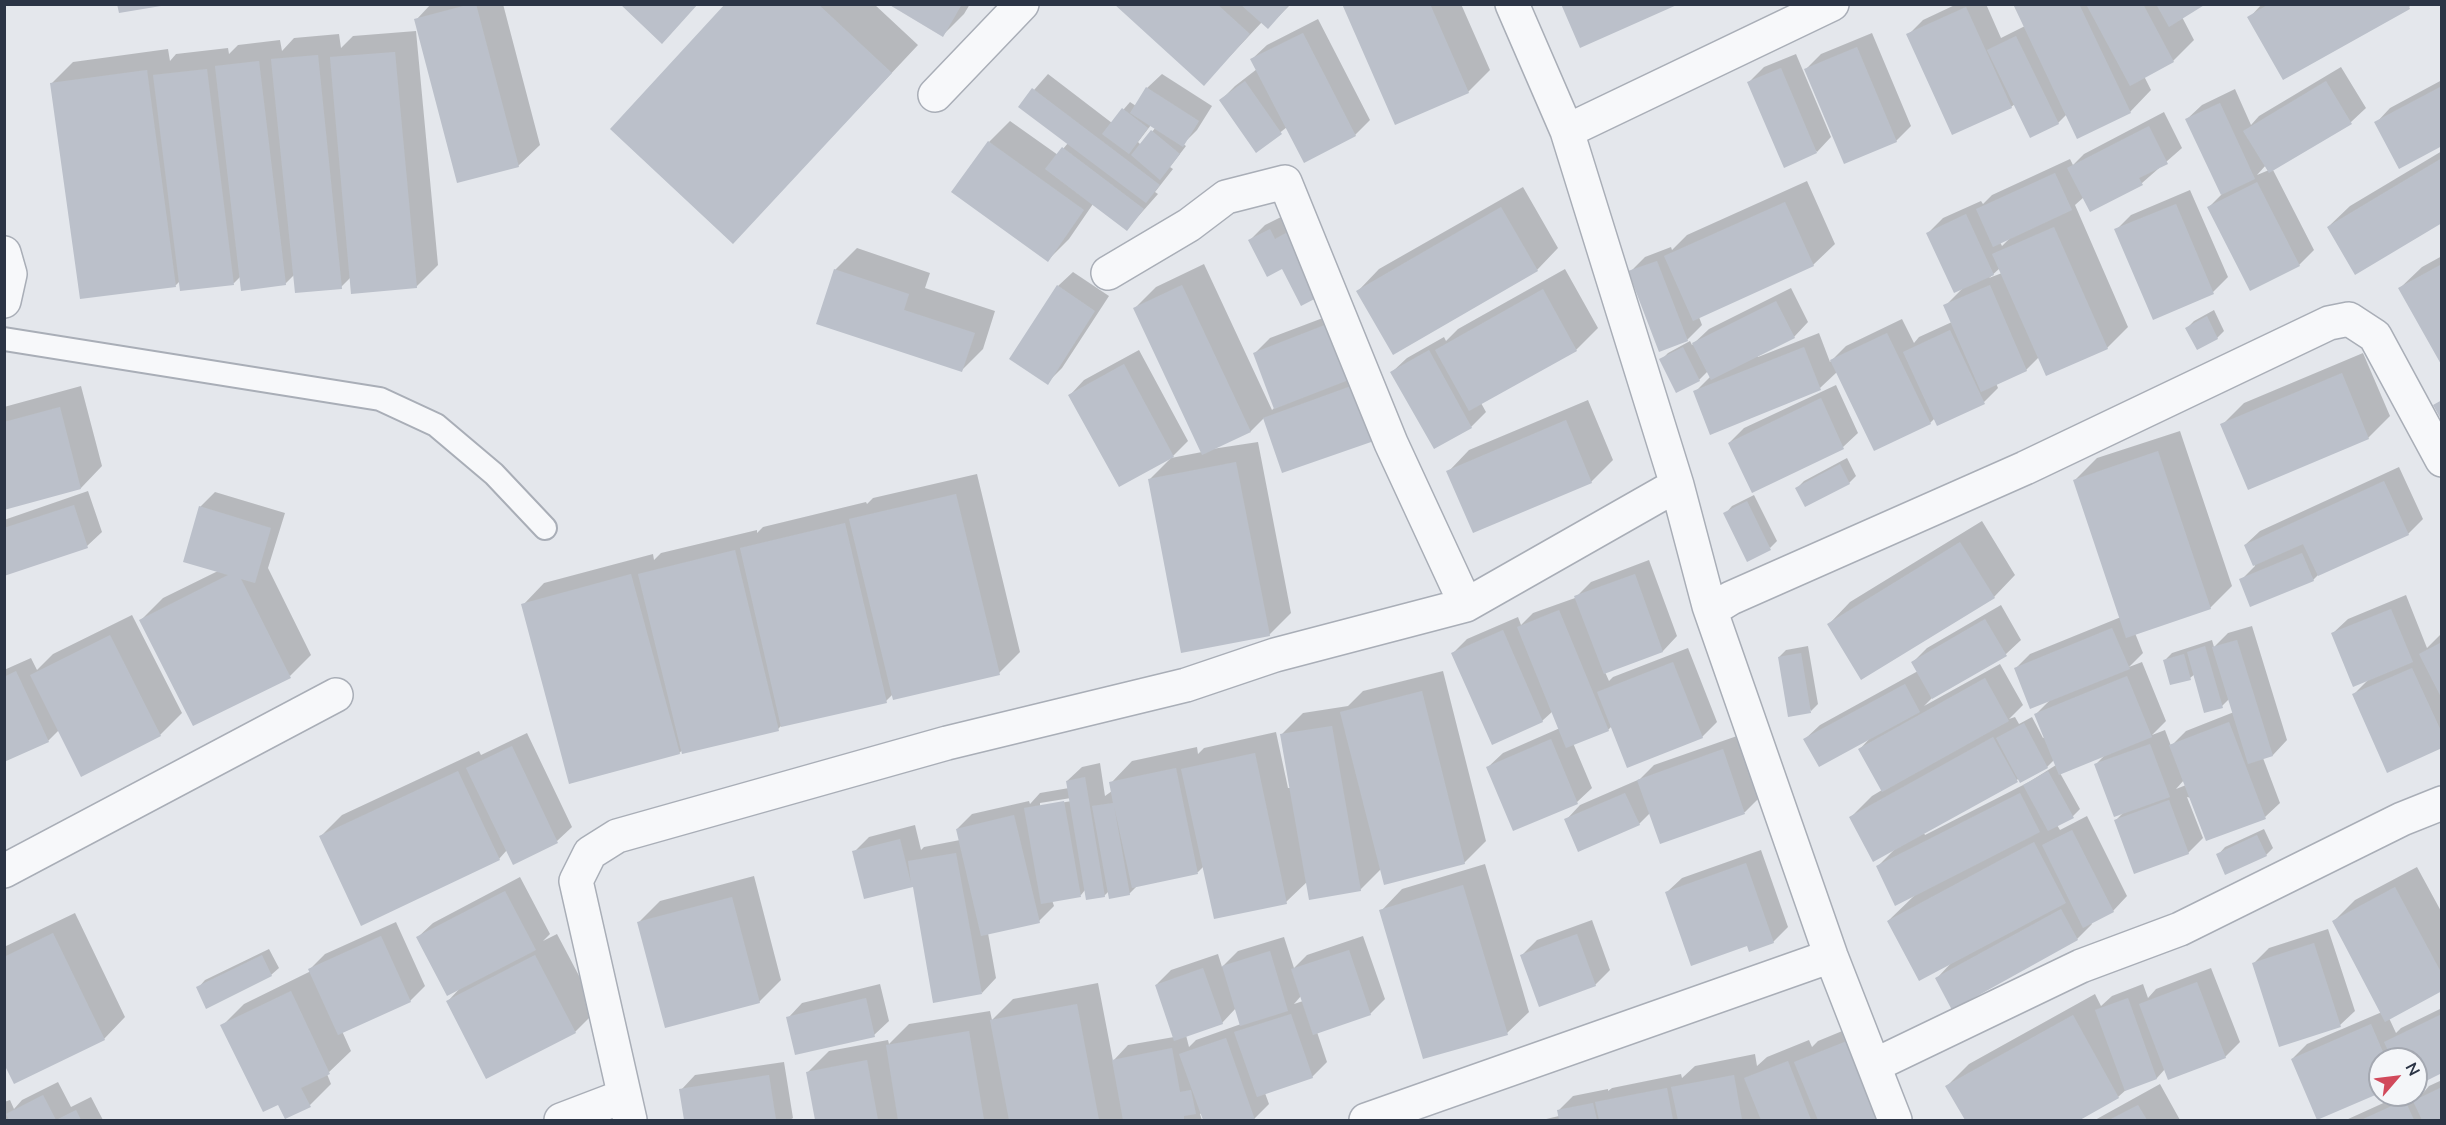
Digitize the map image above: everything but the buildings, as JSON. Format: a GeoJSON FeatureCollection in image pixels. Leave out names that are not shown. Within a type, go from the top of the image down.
{"type":"FeatureCollection","features":[{"type":"Feature","properties":{"kind":"street"},"geometry":{"type":"LineString","coordinates":[[934,95],[1022,4]]}},
{"type":"Feature","properties":{"kind":"street"},"geometry":{"type":"LineString","coordinates":[[1512,4],[1567,131],[1677,485],[1709,606],[1831,957],[1895,1120]]}},
{"type":"Feature","properties":{"kind":"street"},"geometry":{"type":"LineString","coordinates":[[1567,131],[1832,4]]}},
{"type":"Feature","properties":{"kind":"street"},"geometry":{"type":"LineString","coordinates":[[1108,273],[1189,225],[1226,197],[1286,182],[1391,443],[1466,605]]}},
{"type":"Feature","properties":{"kind":"street"},"geometry":{"type":"LineString","coordinates":[[4,253],[10,274],[4,301]]}},
{"type":"Feature","properties":{"kind":"street"},"geometry":{"type":"LineString","coordinates":[[1709,606],[1718,606],[1731,598],[2025,468],[2329,323],[2349,319],[2375,336],[2442,460]]}},
{"type":"Feature","properties":{"kind":"street"},"geometry":{"type":"LineString","coordinates":[[561,1120],[627,1108],[576,881],[590,853],[617,836],[946,743],[1186,685],[1275,655],[1466,605],[1677,485]]}},
{"type":"Feature","properties":{"kind":"street"},"geometry":{"type":"LineString","coordinates":[[4,871],[336,695]]}},
{"type":"Feature","properties":{"kind":"street"},"geometry":{"type":"LineString","coordinates":[[1875,1065],[2081,966],[2180,929],[2402,819],[2442,803]]}},
{"type":"Feature","properties":{"kind":"street"},"geometry":{"type":"LineString","coordinates":[[1366,1120],[1831,957]]}},
{"type":"Feature","properties":{"kind":"lane"},"geometry":{"type":"LineString","coordinates":[[4,339],[380,399],[436,425],[494,474],[545,528]]}}]}
